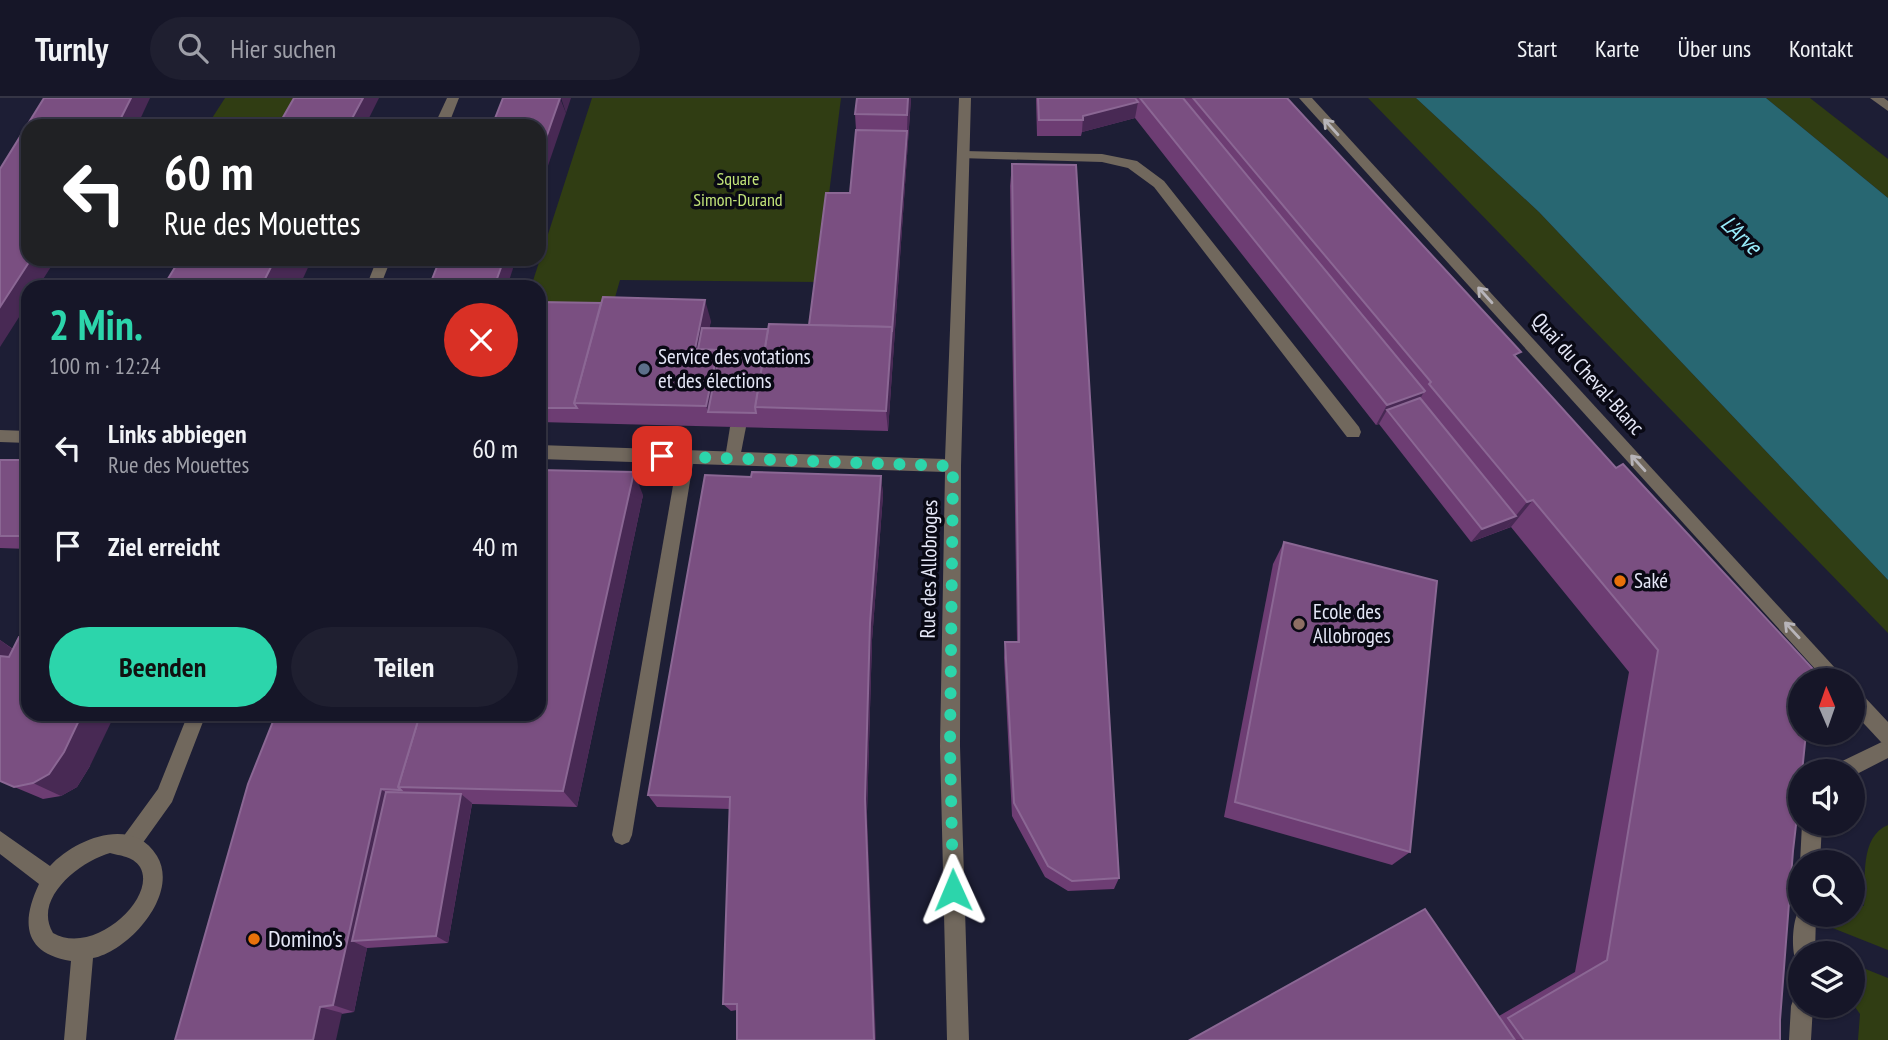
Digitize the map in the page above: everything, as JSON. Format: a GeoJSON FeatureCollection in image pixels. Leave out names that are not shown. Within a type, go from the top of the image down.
{"type":"FeatureCollection","features":[{"type":"Feature","properties":{"kind":"street"},"geometry":{"type":"LineString","coordinates":[[444,119],[453,98]]}},
{"type":"Feature","properties":{"kind":"street","name":"Rue des Allobroges"},"geometry":{"type":"LineString","coordinates":[[958,1040],[950,746],[953,466],[965,98]]}},
{"type":"Feature","properties":{"kind":"street","name":"Quai du Cheval-Blanc"},"geometry":{"type":"LineString","coordinates":[[1304,98],[1655,493],[1825,668]]}},
{"type":"Feature","properties":{"kind":"street"},"geometry":{"type":"LineString","coordinates":[[1876,98],[1888,107]]}},
{"type":"Feature","properties":{"kind":"street"},"geometry":{"type":"LineString","coordinates":[[964,155],[1102,158],[1132,164],[1159,184],[1353,432]]}},
{"type":"Feature","properties":{"kind":"street"},"geometry":{"type":"LineString","coordinates":[[733,458],[738,427]]}},
{"type":"Feature","properties":{"kind":"street"},"geometry":{"type":"LineString","coordinates":[[0,436],[21,434]]}},
{"type":"Feature","properties":{"kind":"street"},"geometry":{"type":"LineString","coordinates":[[546,452],[953,466]]}},
{"type":"Feature","properties":{"kind":"street"},"geometry":{"type":"LineString","coordinates":[[622,835],[686,457]]}},
{"type":"Feature","properties":{"kind":"street"},"geometry":{"type":"LineString","coordinates":[[1866,712],[1888,736]]}},
{"type":"Feature","properties":{"kind":"street"},"geometry":{"type":"LineString","coordinates":[[130,844],[164,795],[194,721]]}},
{"type":"Feature","properties":{"kind":"street"},"geometry":{"type":"LineString","coordinates":[[1865,760],[1888,748]]}},
{"type":"Feature","properties":{"kind":"street"},"geometry":{"type":"LineString","coordinates":[[0,841],[51,880]]}},
{"type":"Feature","properties":{"kind":"street"},"geometry":{"type":"LineString","coordinates":[[110,843],[130,844],[145,852],[153,868],[152,887],[143,909],[127,929],[106,943],[83,951],[60,951],[44,940],[37,923],[39,902],[51,880],[69,862],[89,849],[110,843]]}},
{"type":"Feature","properties":{"kind":"street"},"geometry":{"type":"LineString","coordinates":[[75,1040],[83,951]]}},
{"type":"Feature","properties":{"kind":"street"},"geometry":{"type":"LineString","coordinates":[[1800,1040],[1801,1018]]}},
{"type":"Feature","properties":{"kind":"green space"},"geometry":{"type":"Polygon","coordinates":[[[225,98],[312,98],[301,119],[212,119],[225,98]]]}},
{"type":"Feature","properties":{"kind":"green space","name":"Square Simon-Durand"},"geometry":{"type":"Polygon","coordinates":[[[592,98],[841,98],[818,282],[620,280],[612,308],[546,306],[546,280],[533,280],[538,266],[546,266],[546,241],[592,98]]]}},
{"type":"Feature","properties":{"kind":"green space"},"geometry":{"type":"Polygon","coordinates":[[[1368,98],[1416,98],[1539,212],[1888,580],[1888,633],[1368,98]]]}},
{"type":"Feature","properties":{"kind":"green space"},"geometry":{"type":"Polygon","coordinates":[[[1766,98],[1810,98],[1888,159],[1888,198],[1766,98]]]}},
{"type":"Feature","properties":{"kind":"green space"},"geometry":{"type":"Polygon","coordinates":[[[1888,825],[1888,950],[1830,927],[1865,927],[1866,860],[1872,839],[1888,825]]]}},
{"type":"Feature","properties":{"kind":"green space"},"geometry":{"type":"Polygon","coordinates":[[[1865,969],[1888,978],[1888,1040],[1858,1040],[1860,1018],[1865,1018],[1865,969]]]}},
{"type":"Feature","properties":{"kind":"water","name":"L'Arve"},"geometry":{"type":"Polygon","coordinates":[[[1416,98],[1766,98],[1888,198],[1888,580],[1539,212],[1416,98]]]}},
{"type":"Feature","properties":{"kind":"building"},"geometry":{"type":"Polygon","coordinates":[[[44,98],[131,98],[120,119],[31,119],[44,98]]]}},
{"type":"Feature","properties":{"kind":"building"},"geometry":{"type":"Polygon","coordinates":[[[294,98],[363,98],[352,119],[282,119],[294,98]]]}},
{"type":"Feature","properties":{"kind":"building"},"geometry":{"type":"Polygon","coordinates":[[[503,98],[560,98],[546,138],[546,119],[495,119],[503,98]]]}},
{"type":"Feature","properties":{"kind":"building"},"geometry":{"type":"Polygon","coordinates":[[[857,98],[908,98],[907,115],[855,114],[857,98]]]}},
{"type":"Feature","properties":{"kind":"building"},"geometry":{"type":"Polygon","coordinates":[[[1038,98],[1135,98],[1138,102],[1083,116],[1083,120],[1039,120],[1038,98]]]}},
{"type":"Feature","properties":{"kind":"building"},"geometry":{"type":"Polygon","coordinates":[[[1140,98],[1183,98],[1424,392],[1387,405],[1140,98]]]}},
{"type":"Feature","properties":{"kind":"building"},"geometry":{"type":"Polygon","coordinates":[[[1193,98],[1287,98],[1521,352],[1514,355],[1616,468],[1623,464],[1812,668],[1788,668],[1788,746],[1805,746],[1803,759],[1788,759],[1788,836],[1795,836],[1793,850],[1788,850],[1788,916],[1780,1040],[1524,1040],[1508,1018],[1607,960],[1658,650],[1533,500],[1527,502],[1429,384],[1431,382],[1193,98]]]}},
{"type":"Feature","properties":{"kind":"building"},"geometry":{"type":"Polygon","coordinates":[[[856,130],[907,131],[892,332],[892,327],[809,325],[826,193],[850,193],[856,130]]]}},
{"type":"Feature","properties":{"kind":"building"},"geometry":{"type":"Polygon","coordinates":[[[21,135],[21,266],[26,266],[0,307],[0,169],[21,135]]]}},
{"type":"Feature","properties":{"kind":"building"},"geometry":{"type":"Polygon","coordinates":[[[1012,164],[1076,165],[1119,878],[1072,881],[1048,866],[1014,803],[1005,642],[1019,642],[1012,164]]]}},
{"type":"Feature","properties":{"kind":"building"},"geometry":{"type":"Polygon","coordinates":[[[176,266],[272,266],[264,280],[167,280],[176,266]]]}},
{"type":"Feature","properties":{"kind":"building"},"geometry":{"type":"Polygon","coordinates":[[[437,266],[502,266],[496,280],[432,280],[437,266]]]}},
{"type":"Feature","properties":{"kind":"building"},"geometry":{"type":"Polygon","coordinates":[[[603,297],[705,300],[695,349],[718,350],[706,406],[574,403],[603,297]]]}},
{"type":"Feature","properties":{"kind":"building"},"geometry":{"type":"Polygon","coordinates":[[[546,302],[601,303],[574,403],[577,408],[546,408],[546,302]]]}},
{"type":"Feature","properties":{"kind":"building"},"geometry":{"type":"Polygon","coordinates":[[[769,324],[892,327],[886,411],[755,407],[769,324]]]}},
{"type":"Feature","properties":{"kind":"building"},"geometry":{"type":"Polygon","coordinates":[[[702,328],[768,329],[756,413],[708,412],[719,356],[718,350],[698,349],[702,328]]]}},
{"type":"Feature","properties":{"kind":"building"},"geometry":{"type":"Polygon","coordinates":[[[1420,398],[1516,516],[1482,529],[1387,410],[1420,398]]]}},
{"type":"Feature","properties":{"kind":"building"},"geometry":{"type":"Polygon","coordinates":[[[0,460],[21,460],[21,536],[0,536],[0,460]]]}},
{"type":"Feature","properties":{"kind":"building"},"geometry":{"type":"Polygon","coordinates":[[[546,470],[634,472],[563,791],[398,787],[418,721],[546,721],[546,470]]]}},
{"type":"Feature","properties":{"kind":"building"},"geometry":{"type":"Polygon","coordinates":[[[752,472],[881,476],[870,623],[865,799],[874,1040],[737,1040],[737,1004],[723,1004],[730,797],[648,795],[705,475],[751,477],[752,472]]]}},
{"type":"Feature","properties":{"kind":"building"},"geometry":{"type":"Polygon","coordinates":[[[1284,542],[1437,581],[1410,852],[1235,802],[1284,542]]]}},
{"type":"Feature","properties":{"kind":"building"},"geometry":{"type":"Polygon","coordinates":[[[21,637],[21,721],[79,721],[64,752],[49,774],[33,783],[14,787],[0,781],[0,656],[9,657],[21,637]]]}},
{"type":"Feature","properties":{"kind":"building"},"geometry":{"type":"Polygon","coordinates":[[[273,721],[418,721],[398,787],[401,790],[381,789],[333,1005],[320,1007],[313,1040],[175,1040],[248,784],[273,721]]]}},
{"type":"Feature","properties":{"kind":"building"},"geometry":{"type":"Polygon","coordinates":[[[386,792],[461,794],[436,936],[352,941],[386,792]]]}},
{"type":"Feature","properties":{"kind":"building"},"geometry":{"type":"Polygon","coordinates":[[[1425,909],[1515,1040],[1190,1040],[1425,909]]]}},
{"type":"Feature","properties":{"kind":"place","name":"Service des votations et des élections"},"geometry":{"type":"Point","coordinates":[644,369]}},
{"type":"Feature","properties":{"kind":"place","name":"Saké"},"geometry":{"type":"Point","coordinates":[1620,581]}},
{"type":"Feature","properties":{"kind":"place","name":"Ecole des Allobroges"},"geometry":{"type":"Point","coordinates":[1299,624]}},
{"type":"Feature","properties":{"kind":"place","name":"Domino's"},"geometry":{"type":"Point","coordinates":[254,939]}},
{"type":"Feature","properties":{"kind":"route"},"geometry":{"type":"LineString","coordinates":[[662,456],[953,466],[950,746],[953,890]]}}]}
